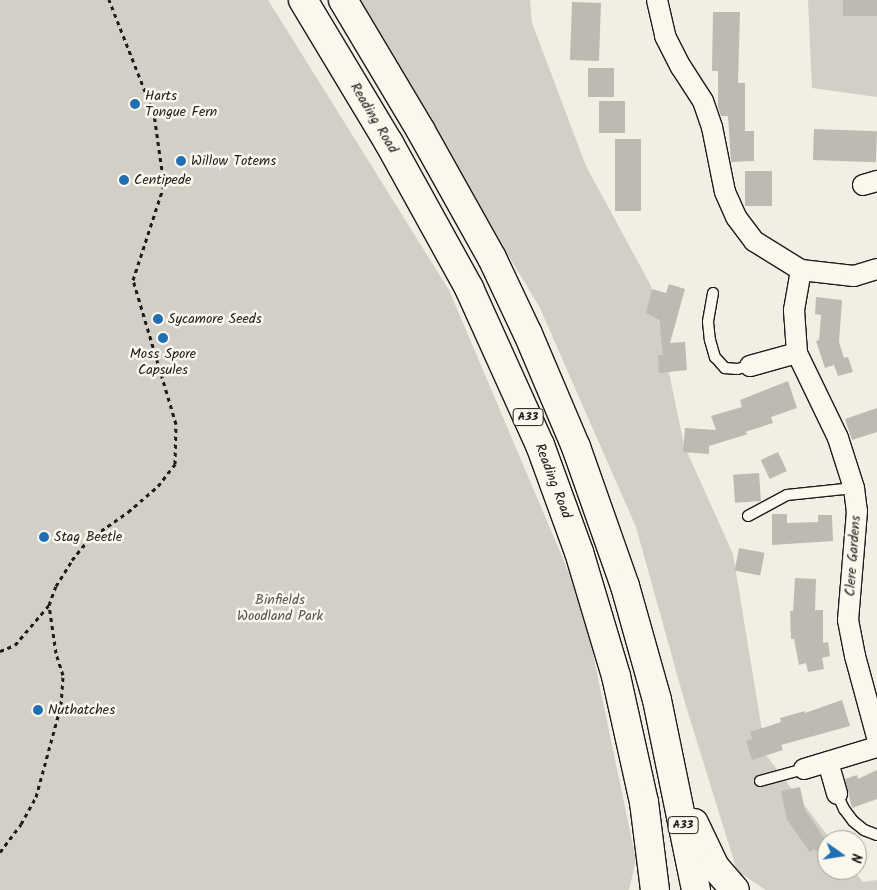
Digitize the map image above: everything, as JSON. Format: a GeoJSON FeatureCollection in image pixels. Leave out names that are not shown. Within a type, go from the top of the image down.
{"type":"FeatureCollection","features":[{"type":"Feature","properties":{"kind":"highway","name":"Reading Road"},"geometry":{"type":"LineString","coordinates":[[303,0],[389,143],[469,288],[540,445],[579,552],[616,676],[644,802],[651,884]]}},
{"type":"Feature","properties":{"kind":"highway","name":"A33"},"geometry":{"type":"LineString","coordinates":[[343,0],[467,211],[524,325],[558,400],[602,517],[625,586],[657,700],[696,890]]}},
{"type":"Feature","properties":{"kind":"highway"},"geometry":{"type":"LineString","coordinates":[[670,761],[664,818],[674,890]]}},
{"type":"Feature","properties":{"kind":"highway"},"geometry":{"type":"LineString","coordinates":[[670,761],[708,855],[723,878],[735,890]]}},
{"type":"Feature","properties":{"kind":"street"},"geometry":{"type":"LineString","coordinates":[[657,0],[665,36],[681,67],[703,101],[712,127],[725,192],[736,217],[754,241],[801,270],[854,276],[877,269]]}},
{"type":"Feature","properties":{"kind":"street","name":"Clere Gardens"},"geometry":{"type":"LineString","coordinates":[[801,270],[794,310],[797,353],[838,438],[854,488],[857,511],[848,620],[855,656],[877,737]]}},
{"type":"Feature","properties":{"kind":"street"},"geometry":{"type":"LineString","coordinates":[[750,366],[797,353]]}},
{"type":"Feature","properties":{"kind":"street"},"geometry":{"type":"LineString","coordinates":[[804,769],[877,748]]}},
{"type":"Feature","properties":{"kind":"street"},"geometry":{"type":"LineString","coordinates":[[828,762],[837,794]]}},
{"type":"Feature","properties":{"kind":"lane"},"geometry":{"type":"LineString","coordinates":[[713,293],[709,306],[708,322],[710,340],[716,357],[725,368],[737,369],[750,366]]}},
{"type":"Feature","properties":{"kind":"lane"},"geometry":{"type":"LineString","coordinates":[[748,516],[787,495],[854,488]]}},
{"type":"Feature","properties":{"kind":"lane"},"geometry":{"type":"LineString","coordinates":[[760,781],[804,769]]}},
{"type":"Feature","properties":{"kind":"lane"},"geometry":{"type":"LineString","coordinates":[[837,794],[844,809],[853,821],[864,830],[877,835]]}},
{"type":"Feature","properties":{"kind":"path"},"geometry":{"type":"LineString","coordinates":[[0,651],[16,645],[49,605],[56,586],[72,560],[88,540],[128,512],[158,486],[175,464],[176,424],[132,280],[164,185],[154,114],[109,0]]}},
{"type":"Feature","properties":{"kind":"path"},"geometry":{"type":"LineString","coordinates":[[0,852],[21,824],[36,797],[61,705],[64,675],[56,653],[49,605]]}},
{"type":"Feature","properties":{"kind":"green space","name":"Binfields Woodland Park"},"geometry":{"type":"Polygon","coordinates":[[[0,0],[268,0],[449,290],[583,606],[636,860],[629,890],[0,890],[0,0]]]}},
{"type":"Feature","properties":{"kind":"green space"},"geometry":{"type":"Polygon","coordinates":[[[353,0],[530,0],[532,23],[586,166],[651,286],[684,445],[733,554],[766,755],[823,830],[817,830],[817,880],[861,880],[863,882],[877,880],[877,890],[766,890],[737,871],[685,703],[636,527],[539,306],[353,0]]]}},
{"type":"Feature","properties":{"kind":"green space"},"geometry":{"type":"Polygon","coordinates":[[[808,0],[877,0],[877,97],[812,88],[808,0]]]}},
{"type":"Feature","properties":{"kind":"building"},"geometry":{"type":"Polygon","coordinates":[[[843,0],[877,0],[877,16],[843,16],[843,0]]]}},
{"type":"Feature","properties":{"kind":"building"},"geometry":{"type":"Polygon","coordinates":[[[572,2],[601,3],[599,61],[570,60],[572,2]]]}},
{"type":"Feature","properties":{"kind":"building"},"geometry":{"type":"Polygon","coordinates":[[[713,12],[740,12],[738,83],[745,83],[745,131],[754,131],[754,161],[731,162],[728,116],[721,116],[718,107],[718,71],[712,71],[713,12]]]}},
{"type":"Feature","properties":{"kind":"building"},"geometry":{"type":"Polygon","coordinates":[[[588,68],[614,68],[614,97],[588,97],[588,68]]]}},
{"type":"Feature","properties":{"kind":"building"},"geometry":{"type":"Polygon","coordinates":[[[599,101],[625,101],[625,133],[599,133],[599,101]]]}},
{"type":"Feature","properties":{"kind":"building"},"geometry":{"type":"Polygon","coordinates":[[[814,129],[877,131],[876,162],[813,160],[814,129]]]}},
{"type":"Feature","properties":{"kind":"building"},"geometry":{"type":"Polygon","coordinates":[[[615,139],[641,139],[641,211],[615,211],[615,139]]]}},
{"type":"Feature","properties":{"kind":"building"},"geometry":{"type":"Polygon","coordinates":[[[745,171],[772,171],[772,206],[745,206],[745,171]]]}},
{"type":"Feature","properties":{"kind":"building"},"geometry":{"type":"Polygon","coordinates":[[[669,284],[685,289],[670,343],[685,342],[687,370],[659,373],[658,355],[663,355],[659,320],[646,313],[652,289],[666,293],[669,284]]]}},
{"type":"Feature","properties":{"kind":"building"},"geometry":{"type":"Polygon","coordinates":[[[816,297],[842,300],[839,342],[844,358],[848,357],[853,372],[838,376],[834,365],[825,368],[816,341],[819,340],[821,315],[815,314],[816,297]]]}},
{"type":"Feature","properties":{"kind":"building"},"geometry":{"type":"Polygon","coordinates":[[[788,381],[797,408],[771,417],[773,423],[745,432],[748,434],[709,446],[709,454],[683,452],[685,428],[716,430],[711,416],[742,407],[740,400],[788,381]]]}},
{"type":"Feature","properties":{"kind":"building"},"geometry":{"type":"Polygon","coordinates":[[[877,408],[877,432],[852,440],[845,419],[877,408]]]}},
{"type":"Feature","properties":{"kind":"building"},"geometry":{"type":"Polygon","coordinates":[[[778,452],[787,471],[770,479],[761,460],[778,452]]]}},
{"type":"Feature","properties":{"kind":"building"},"geometry":{"type":"Polygon","coordinates":[[[759,473],[761,501],[735,503],[733,475],[759,473]]]}},
{"type":"Feature","properties":{"kind":"building"},"geometry":{"type":"Polygon","coordinates":[[[772,514],[787,514],[787,523],[818,522],[818,515],[832,515],[833,541],[772,545],[772,514]]]}},
{"type":"Feature","properties":{"kind":"building"},"geometry":{"type":"Polygon","coordinates":[[[739,548],[765,553],[760,576],[735,571],[739,548]]]}},
{"type":"Feature","properties":{"kind":"building"},"geometry":{"type":"Polygon","coordinates":[[[795,578],[816,579],[815,610],[823,610],[823,643],[828,642],[830,656],[822,658],[824,669],[808,672],[806,663],[799,665],[794,639],[791,639],[790,611],[793,611],[795,578]]]}},
{"type":"Feature","properties":{"kind":"building"},"geometry":{"type":"Polygon","coordinates":[[[842,700],[850,726],[781,745],[783,750],[752,760],[746,741],[752,739],[750,732],[781,722],[780,718],[805,711],[805,713],[842,700]]]}},
{"type":"Feature","properties":{"kind":"building"},"geometry":{"type":"Polygon","coordinates":[[[877,770],[877,799],[852,808],[845,779],[857,775],[858,779],[877,770]]]}},
{"type":"Feature","properties":{"kind":"building"},"geometry":{"type":"Polygon","coordinates":[[[800,787],[805,810],[819,830],[817,830],[817,852],[814,849],[810,852],[787,820],[781,791],[800,787]]]}},
{"type":"Feature","properties":{"kind":"place","name":"Harts Tongue Fern"},"geometry":{"type":"Point","coordinates":[135,104]}},
{"type":"Feature","properties":{"kind":"place","name":"Willow Totems"},"geometry":{"type":"Point","coordinates":[181,161]}},
{"type":"Feature","properties":{"kind":"place","name":"Centipede"},"geometry":{"type":"Point","coordinates":[124,180]}},
{"type":"Feature","properties":{"kind":"place","name":"Sycamore Seeds"},"geometry":{"type":"Point","coordinates":[158,319]}},
{"type":"Feature","properties":{"kind":"place","name":"Moss Spore Capsules"},"geometry":{"type":"Point","coordinates":[163,338]}},
{"type":"Feature","properties":{"kind":"place","name":"Stag Beetle"},"geometry":{"type":"Point","coordinates":[44,537]}},
{"type":"Feature","properties":{"kind":"place","name":"Nuthatches"},"geometry":{"type":"Point","coordinates":[38,710]}}]}
